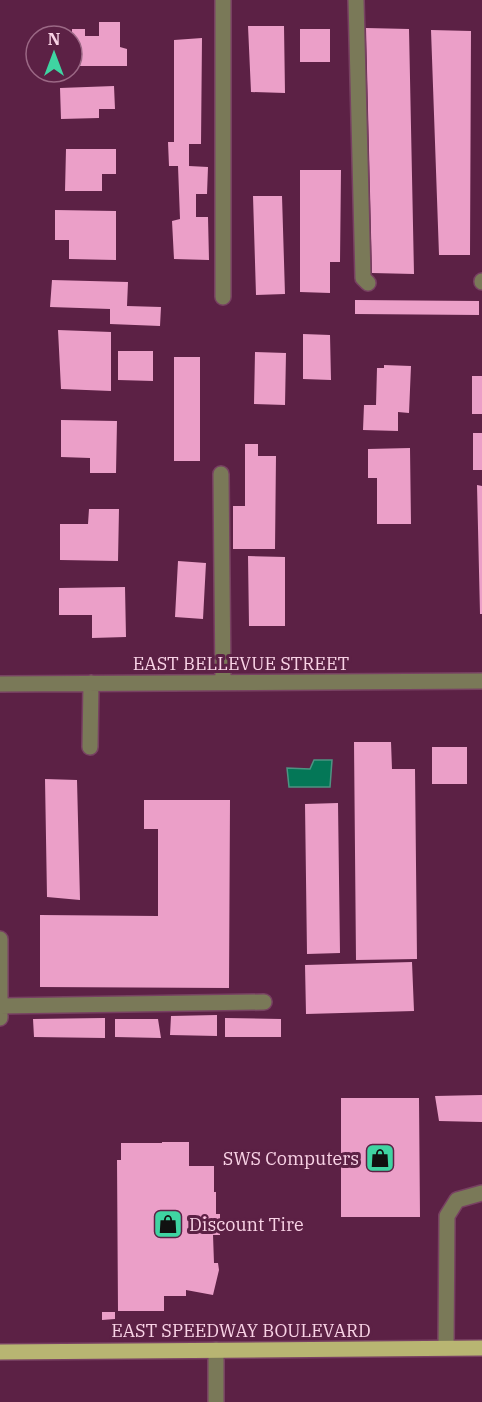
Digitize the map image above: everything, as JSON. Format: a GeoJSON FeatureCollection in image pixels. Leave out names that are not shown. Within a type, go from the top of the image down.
{"type":"FeatureCollection","features":[{"type":"Feature","properties":{"kind":"main road","name":"EAST SPEEDWAY BOULEVARD"},"geometry":{"type":"LineString","coordinates":[[0,1352],[482,1348]]}},
{"type":"Feature","properties":{"kind":"street"},"geometry":{"type":"LineString","coordinates":[[223,0],[223,297]]}},
{"type":"Feature","properties":{"kind":"street"},"geometry":{"type":"LineString","coordinates":[[356,0],[363,278],[368,283]]}},
{"type":"Feature","properties":{"kind":"street"},"geometry":{"type":"LineString","coordinates":[[221,474],[223,682]]}},
{"type":"Feature","properties":{"kind":"street","name":"EAST BELLEVUE STREET"},"geometry":{"type":"LineString","coordinates":[[0,684],[482,681]]}},
{"type":"Feature","properties":{"kind":"street"},"geometry":{"type":"LineString","coordinates":[[90,747],[91,683]]}},
{"type":"Feature","properties":{"kind":"street"},"geometry":{"type":"LineString","coordinates":[[0,939],[0,1018]]}},
{"type":"Feature","properties":{"kind":"street"},"geometry":{"type":"LineString","coordinates":[[0,1005],[264,1002]]}},
{"type":"Feature","properties":{"kind":"street"},"geometry":{"type":"LineString","coordinates":[[446,1348],[447,1216],[457,1200],[482,1193]]}},
{"type":"Feature","properties":{"kind":"street"},"geometry":{"type":"LineString","coordinates":[[216,1350],[216,1402]]}},
{"type":"Feature","properties":{"kind":"shaded area"},"geometry":{"type":"Polygon","coordinates":[[[314,760],[332,760],[330,787],[289,787],[287,768],[310,769],[314,760]]]}},
{"type":"Feature","properties":{"kind":"building"},"geometry":{"type":"Polygon","coordinates":[[[99,22],[120,22],[120,47],[127,49],[127,66],[84,66],[84,29],[85,36],[99,36],[99,22]]]}},
{"type":"Feature","properties":{"kind":"building"},"geometry":{"type":"Polygon","coordinates":[[[248,26],[284,26],[285,93],[251,92],[248,26]]]}},
{"type":"Feature","properties":{"kind":"building"},"geometry":{"type":"Polygon","coordinates":[[[366,28],[409,29],[414,274],[372,273],[366,28]]]}},
{"type":"Feature","properties":{"kind":"building"},"geometry":{"type":"Polygon","coordinates":[[[300,29],[330,29],[330,62],[300,62],[300,29]]]}},
{"type":"Feature","properties":{"kind":"building"},"geometry":{"type":"Polygon","coordinates":[[[431,30],[471,31],[470,255],[439,255],[431,30]]]}},
{"type":"Feature","properties":{"kind":"building"},"geometry":{"type":"Polygon","coordinates":[[[202,38],[201,144],[189,144],[189,166],[208,167],[207,194],[196,194],[196,217],[208,217],[209,260],[174,259],[172,221],[180,219],[178,166],[169,166],[168,142],[174,142],[174,40],[202,38]]]}},
{"type":"Feature","properties":{"kind":"building"},"geometry":{"type":"Polygon","coordinates":[[[114,86],[115,109],[99,109],[99,118],[61,119],[60,88],[114,86]]]}},
{"type":"Feature","properties":{"kind":"building"},"geometry":{"type":"Polygon","coordinates":[[[66,149],[116,149],[116,174],[102,174],[102,191],[65,191],[66,149]]]}},
{"type":"Feature","properties":{"kind":"building"},"geometry":{"type":"Polygon","coordinates":[[[300,170],[341,170],[340,262],[330,262],[330,293],[300,292],[300,170]]]}},
{"type":"Feature","properties":{"kind":"building"},"geometry":{"type":"Polygon","coordinates":[[[253,196],[282,196],[285,294],[256,295],[253,196]]]}},
{"type":"Feature","properties":{"kind":"building"},"geometry":{"type":"Polygon","coordinates":[[[55,210],[116,211],[116,260],[69,259],[69,240],[55,240],[55,210]]]}},
{"type":"Feature","properties":{"kind":"building"},"geometry":{"type":"Polygon","coordinates":[[[52,280],[128,282],[127,306],[161,307],[160,326],[110,324],[110,309],[50,307],[52,280]]]}},
{"type":"Feature","properties":{"kind":"building"},"geometry":{"type":"Polygon","coordinates":[[[355,300],[479,301],[479,315],[355,314],[355,300]]]}},
{"type":"Feature","properties":{"kind":"building"},"geometry":{"type":"Polygon","coordinates":[[[58,330],[111,332],[111,391],[61,389],[58,330]]]}},
{"type":"Feature","properties":{"kind":"building"},"geometry":{"type":"Polygon","coordinates":[[[303,334],[330,335],[331,380],[303,379],[303,334]]]}},
{"type":"Feature","properties":{"kind":"building"},"geometry":{"type":"Polygon","coordinates":[[[118,351],[153,351],[153,381],[118,380],[118,351]]]}},
{"type":"Feature","properties":{"kind":"building"},"geometry":{"type":"Polygon","coordinates":[[[255,352],[286,353],[285,405],[254,404],[255,352]]]}},
{"type":"Feature","properties":{"kind":"building"},"geometry":{"type":"Polygon","coordinates":[[[174,357],[200,357],[200,461],[174,461],[174,357]]]}},
{"type":"Feature","properties":{"kind":"building"},"geometry":{"type":"Polygon","coordinates":[[[384,365],[411,366],[409,413],[398,412],[398,431],[363,430],[364,405],[376,405],[377,368],[384,368],[384,365]]]}},
{"type":"Feature","properties":{"kind":"building"},"geometry":{"type":"Polygon","coordinates":[[[472,376],[482,376],[482,414],[472,414],[472,376]]]}},
{"type":"Feature","properties":{"kind":"building"},"geometry":{"type":"Polygon","coordinates":[[[61,420],[117,421],[116,473],[90,473],[90,458],[61,457],[61,420]]]}},
{"type":"Feature","properties":{"kind":"building"},"geometry":{"type":"Polygon","coordinates":[[[473,433],[482,433],[482,470],[473,470],[473,433]]]}},
{"type":"Feature","properties":{"kind":"building"},"geometry":{"type":"Polygon","coordinates":[[[245,444],[258,444],[258,456],[276,456],[275,549],[233,549],[233,506],[245,506],[245,444]]]}},
{"type":"Feature","properties":{"kind":"building"},"geometry":{"type":"Polygon","coordinates":[[[410,448],[411,524],[377,524],[377,478],[368,478],[368,449],[410,448]]]}},
{"type":"Feature","properties":{"kind":"building"},"geometry":{"type":"Polygon","coordinates":[[[477,485],[482,486],[482,614],[480,614],[477,485]]]}},
{"type":"Feature","properties":{"kind":"building"},"geometry":{"type":"Polygon","coordinates":[[[89,509],[119,509],[118,561],[60,560],[60,524],[88,524],[89,509]]]}},
{"type":"Feature","properties":{"kind":"building"},"geometry":{"type":"Polygon","coordinates":[[[248,556],[285,557],[285,626],[249,626],[248,556]]]}},
{"type":"Feature","properties":{"kind":"building"},"geometry":{"type":"Polygon","coordinates":[[[178,561],[206,563],[203,619],[175,617],[178,561]]]}},
{"type":"Feature","properties":{"kind":"building"},"geometry":{"type":"Polygon","coordinates":[[[125,587],[126,637],[92,638],[92,615],[59,615],[59,588],[125,587]]]}},
{"type":"Feature","properties":{"kind":"building"},"geometry":{"type":"Polygon","coordinates":[[[354,742],[391,742],[392,769],[415,769],[417,959],[356,960],[354,742]]]}},
{"type":"Feature","properties":{"kind":"building"},"geometry":{"type":"Polygon","coordinates":[[[432,747],[467,747],[467,784],[432,784],[432,747]]]}},
{"type":"Feature","properties":{"kind":"building"},"geometry":{"type":"Polygon","coordinates":[[[45,779],[77,780],[80,900],[47,897],[45,779]]]}},
{"type":"Feature","properties":{"kind":"building"},"geometry":{"type":"Polygon","coordinates":[[[144,800],[230,800],[229,988],[40,987],[40,915],[158,916],[158,829],[144,829],[144,800]]]}},
{"type":"Feature","properties":{"kind":"building"},"geometry":{"type":"Polygon","coordinates":[[[338,803],[340,953],[307,954],[305,804],[338,803]]]}},
{"type":"Feature","properties":{"kind":"building"},"geometry":{"type":"Polygon","coordinates":[[[412,962],[414,1011],[306,1014],[305,965],[412,962]]]}},
{"type":"Feature","properties":{"kind":"building"},"geometry":{"type":"Polygon","coordinates":[[[217,1015],[217,1036],[170,1035],[171,1016],[217,1015]]]}},
{"type":"Feature","properties":{"kind":"building"},"geometry":{"type":"Polygon","coordinates":[[[105,1018],[105,1038],[34,1037],[33,1019],[105,1018]]]}},
{"type":"Feature","properties":{"kind":"building"},"geometry":{"type":"Polygon","coordinates":[[[225,1018],[281,1019],[281,1037],[225,1037],[225,1018]]]}},
{"type":"Feature","properties":{"kind":"building"},"geometry":{"type":"Polygon","coordinates":[[[115,1019],[158,1019],[161,1038],[115,1037],[115,1019]]]}},
{"type":"Feature","properties":{"kind":"building"},"geometry":{"type":"Polygon","coordinates":[[[482,1095],[482,1122],[439,1121],[435,1096],[482,1095]]]}},
{"type":"Feature","properties":{"kind":"building","name":"SWS Computers"},"geometry":{"type":"Polygon","coordinates":[[[341,1098],[419,1098],[420,1217],[341,1217],[341,1098]]]}},
{"type":"Feature","properties":{"kind":"building","name":"Discount Tire"},"geometry":{"type":"Polygon","coordinates":[[[189,1142],[189,1166],[214,1166],[214,1192],[216,1192],[216,1214],[220,1214],[220,1235],[213,1235],[214,1263],[218,1263],[219,1270],[213,1295],[186,1290],[186,1296],[164,1296],[164,1311],[118,1311],[117,1160],[121,1160],[121,1143],[189,1142]]]}},
{"type":"Feature","properties":{"kind":"building"},"geometry":{"type":"Polygon","coordinates":[[[102,1312],[115,1312],[115,1319],[102,1320],[102,1312]]]}},
{"type":"Feature","properties":{"kind":"place","name":"SWS Computers"},"geometry":{"type":"Point","coordinates":[380,1158]}},
{"type":"Feature","properties":{"kind":"place","name":"Discount Tire"},"geometry":{"type":"Point","coordinates":[168,1224]}}]}
